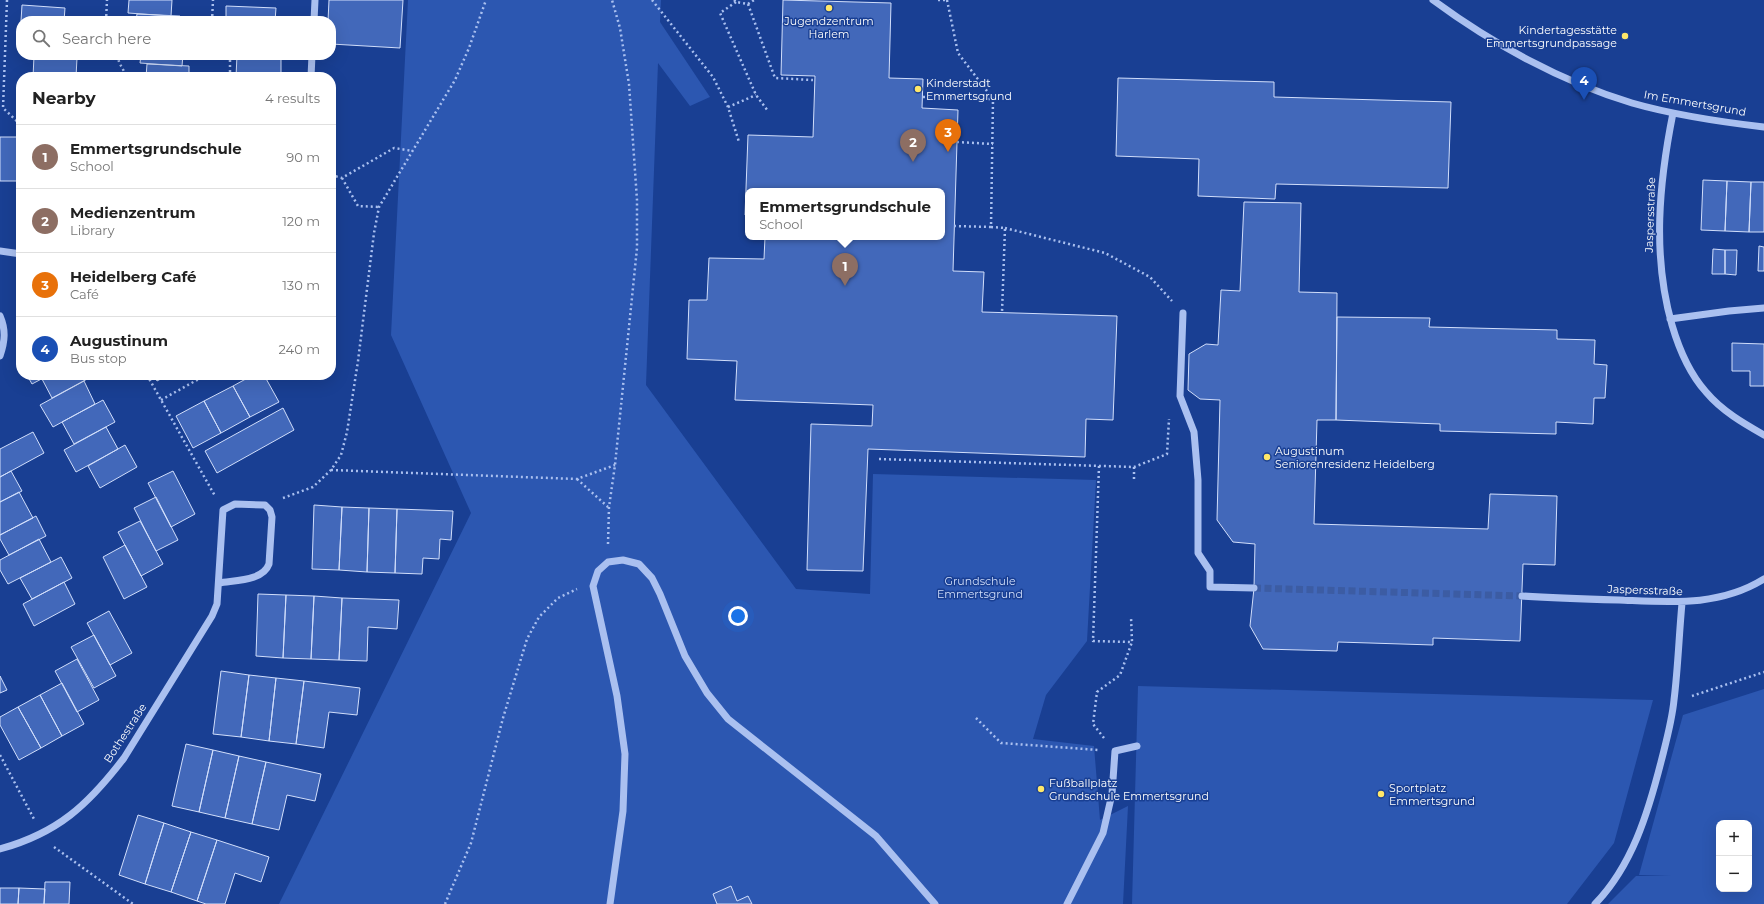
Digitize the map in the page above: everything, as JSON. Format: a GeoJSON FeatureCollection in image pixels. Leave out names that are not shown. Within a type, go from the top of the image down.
{"type":"FeatureCollection","features":[{"type":"Feature","properties":{"kind":"street"},"geometry":{"type":"LineString","coordinates":[[314,16],[315,0]]}},
{"type":"Feature","properties":{"kind":"street","name":"Im Emmertsgrund"},"geometry":{"type":"LineString","coordinates":[[1433,0],[1458,18],[1505,46],[1576,82],[1632,103],[1673,112],[1764,126]]}},
{"type":"Feature","properties":{"kind":"street"},"geometry":{"type":"LineString","coordinates":[[312,60],[312,72]]}},
{"type":"Feature","properties":{"kind":"street","name":"Jaspersstraße"},"geometry":{"type":"LineString","coordinates":[[1673,112],[1664,154],[1659,205],[1659,254],[1664,292],[1670,319],[1688,367],[1706,393],[1738,420],[1764,435]]}},
{"type":"Feature","properties":{"kind":"street"},"geometry":{"type":"LineString","coordinates":[[0,251],[16,253]]}},
{"type":"Feature","properties":{"kind":"street"},"geometry":{"type":"LineString","coordinates":[[1670,319],[1764,308]]}},
{"type":"Feature","properties":{"kind":"street"},"geometry":{"type":"LineString","coordinates":[[1183,313],[1180,396],[1194,432],[1198,480],[1198,553],[1210,571],[1210,587],[1254,588]]}},
{"type":"Feature","properties":{"kind":"street"},"geometry":{"type":"LineString","coordinates":[[0,316],[5,328],[5,338],[0,356]]}},
{"type":"Feature","properties":{"kind":"street"},"geometry":{"type":"LineString","coordinates":[[219,583],[260,576],[267,571],[269,564],[272,517],[270,510],[265,505],[235,504],[223,510]]}},
{"type":"Feature","properties":{"kind":"street","name":"Bothestraße"},"geometry":{"type":"LineString","coordinates":[[0,849],[16,845],[42,834],[66,820],[88,801],[124,758],[212,616],[217,604],[223,510]]}},
{"type":"Feature","properties":{"kind":"street"},"geometry":{"type":"LineString","coordinates":[[610,904],[623,811],[625,754],[617,696],[593,586],[598,571],[608,562],[623,560],[638,564],[652,578],[685,656],[707,693],[728,719],[876,836],[935,904]]}},
{"type":"Feature","properties":{"kind":"street","name":"Jaspersstraße"},"geometry":{"type":"LineString","coordinates":[[1522,596],[1682,603],[1715,598],[1750,588],[1764,579]]}},
{"type":"Feature","properties":{"kind":"street"},"geometry":{"type":"LineString","coordinates":[[1595,904],[1620,871],[1636,842],[1653,791],[1666,743],[1674,701],[1682,603]]}},
{"type":"Feature","properties":{"kind":"street"},"geometry":{"type":"LineString","coordinates":[[1067,904],[1103,833],[1112,794],[1115,751],[1137,746]]}},
{"type":"Feature","properties":{"kind":"path"},"geometry":{"type":"LineString","coordinates":[[7,0],[3,108],[16,120]]}},
{"type":"Feature","properties":{"kind":"path"},"geometry":{"type":"LineString","coordinates":[[106,16],[107,0]]}},
{"type":"Feature","properties":{"kind":"path"},"geometry":{"type":"LineString","coordinates":[[212,16],[213,0]]}},
{"type":"Feature","properties":{"kind":"path"},"geometry":{"type":"LineString","coordinates":[[265,505],[313,487],[331,470],[341,455],[347,432],[358,361],[374,233],[379,207],[455,80],[469,48],[486,0]]}},
{"type":"Feature","properties":{"kind":"path"},"geometry":{"type":"LineString","coordinates":[[608,562],[609,507],[637,248],[637,200],[629,84],[620,28],[612,0]]}},
{"type":"Feature","properties":{"kind":"path"},"geometry":{"type":"LineString","coordinates":[[652,0],[713,77],[728,107],[739,142]]}},
{"type":"Feature","properties":{"kind":"path"},"geometry":{"type":"LineString","coordinates":[[754,0],[748,4],[735,1],[720,13],[756,95],[768,111]]}},
{"type":"Feature","properties":{"kind":"path"},"geometry":{"type":"LineString","coordinates":[[938,0],[947,0],[958,53],[993,99],[991,228]]}},
{"type":"Feature","properties":{"kind":"path"},"geometry":{"type":"LineString","coordinates":[[748,4],[775,78],[812,80]]}},
{"type":"Feature","properties":{"kind":"path"},"geometry":{"type":"LineString","coordinates":[[118,60],[124,72]]}},
{"type":"Feature","properties":{"kind":"path"},"geometry":{"type":"LineString","coordinates":[[230,60],[230,72]]}},
{"type":"Feature","properties":{"kind":"path"},"geometry":{"type":"LineString","coordinates":[[728,107],[756,95]]}},
{"type":"Feature","properties":{"kind":"path"},"geometry":{"type":"LineString","coordinates":[[923,97],[993,99]]}},
{"type":"Feature","properties":{"kind":"path"},"geometry":{"type":"LineString","coordinates":[[957,142],[993,144]]}},
{"type":"Feature","properties":{"kind":"path"},"geometry":{"type":"LineString","coordinates":[[342,178],[394,148],[413,151]]}},
{"type":"Feature","properties":{"kind":"path"},"geometry":{"type":"LineString","coordinates":[[336,176],[342,178],[358,206],[379,207]]}},
{"type":"Feature","properties":{"kind":"path"},"geometry":{"type":"LineString","coordinates":[[954,226],[1005,228],[1104,253],[1150,277],[1183,313]]}},
{"type":"Feature","properties":{"kind":"path"},"geometry":{"type":"LineString","coordinates":[[1002,312],[1005,228]]}},
{"type":"Feature","properties":{"kind":"path"},"geometry":{"type":"LineString","coordinates":[[150,380],[223,510]]}},
{"type":"Feature","properties":{"kind":"path"},"geometry":{"type":"LineString","coordinates":[[161,400],[197,380]]}},
{"type":"Feature","properties":{"kind":"path"},"geometry":{"type":"LineString","coordinates":[[878,459],[1134,467],[1167,454],[1169,412]]}},
{"type":"Feature","properties":{"kind":"path"},"geometry":{"type":"LineString","coordinates":[[331,470],[577,479],[614,465]]}},
{"type":"Feature","properties":{"kind":"path"},"geometry":{"type":"LineString","coordinates":[[1099,466],[1093,641],[1132,642]]}},
{"type":"Feature","properties":{"kind":"path"},"geometry":{"type":"LineString","coordinates":[[1134,467],[1134,482]]}},
{"type":"Feature","properties":{"kind":"path"},"geometry":{"type":"LineString","coordinates":[[577,479],[609,507]]}},
{"type":"Feature","properties":{"kind":"path"},"geometry":{"type":"LineString","coordinates":[[445,904],[471,844],[503,718],[526,639],[538,617],[558,598],[576,589],[593,586]]}},
{"type":"Feature","properties":{"kind":"path"},"geometry":{"type":"LineString","coordinates":[[1115,751],[1093,724],[1097,692],[1120,675],[1132,642],[1130,617]]}},
{"type":"Feature","properties":{"kind":"path"},"geometry":{"type":"LineString","coordinates":[[1674,701],[1700,694],[1764,672]]}},
{"type":"Feature","properties":{"kind":"path"},"geometry":{"type":"LineString","coordinates":[[976,718],[1000,743],[1115,751]]}},
{"type":"Feature","properties":{"kind":"path"},"geometry":{"type":"LineString","coordinates":[[0,755],[42,834],[59,851],[133,904]]}},
{"type":"Feature","properties":{"kind":"green space","name":"Grundschule Emmertsgrund"},"geometry":{"type":"Polygon","coordinates":[[[408,0],[661,0],[660,22],[710,97],[690,106],[658,63],[646,385],[796,589],[870,594],[873,474],[1096,480],[1087,641],[1046,695],[1033,739],[1094,746],[1100,820],[1128,806],[1123,904],[279,904],[471,513],[391,335],[408,0]]]}},
{"type":"Feature","properties":{"kind":"green space","name":"Sportplatz Emmertsgrund"},"geometry":{"type":"Polygon","coordinates":[[[1138,686],[1653,700],[1614,843],[1567,904],[1132,904],[1138,686]]]}},
{"type":"Feature","properties":{"kind":"green space"},"geometry":{"type":"Polygon","coordinates":[[[1764,689],[1764,904],[1608,904],[1636,876],[1671,876],[1639,875],[1683,715],[1764,689]]]}},
{"type":"Feature","properties":{"kind":"building"},"geometry":{"type":"Polygon","coordinates":[[[129,0],[172,0],[171,16],[128,13],[129,0]]]}},
{"type":"Feature","properties":{"kind":"building"},"geometry":{"type":"Polygon","coordinates":[[[329,0],[403,0],[400,48],[336,44],[336,16],[328,16],[329,0]]]}},
{"type":"Feature","properties":{"kind":"building"},"geometry":{"type":"Polygon","coordinates":[[[783,0],[891,3],[889,78],[923,79],[922,108],[958,110],[953,271],[984,272],[982,312],[1117,316],[1113,420],[1086,419],[1085,457],[868,449],[863,571],[807,570],[811,424],[872,426],[873,405],[735,400],[737,361],[687,359],[689,300],[707,300],[709,258],[764,259],[765,240],[945,240],[945,188],[746,188],[748,135],[813,137],[815,76],[781,75],[783,0]]]}},
{"type":"Feature","properties":{"kind":"building"},"geometry":{"type":"Polygon","coordinates":[[[22,5],[65,8],[64,16],[21,16],[22,5]]]}},
{"type":"Feature","properties":{"kind":"building"},"geometry":{"type":"Polygon","coordinates":[[[226,6],[276,8],[275,16],[226,16],[226,6]]]}},
{"type":"Feature","properties":{"kind":"building"},"geometry":{"type":"Polygon","coordinates":[[[137,14],[180,16],[137,16],[137,14]]]}},
{"type":"Feature","properties":{"kind":"building"},"geometry":{"type":"Polygon","coordinates":[[[34,60],[77,60],[76,72],[33,72],[34,60]]]}},
{"type":"Feature","properties":{"kind":"building"},"geometry":{"type":"Polygon","coordinates":[[[140,60],[183,60],[182,66],[140,63],[140,60]]]}},
{"type":"Feature","properties":{"kind":"building"},"geometry":{"type":"Polygon","coordinates":[[[237,60],[281,60],[281,72],[236,72],[237,60]]]}},
{"type":"Feature","properties":{"kind":"building"},"geometry":{"type":"Polygon","coordinates":[[[147,64],[189,66],[189,72],[146,72],[147,64]]]}},
{"type":"Feature","properties":{"kind":"building"},"geometry":{"type":"Polygon","coordinates":[[[1118,78],[1274,82],[1274,97],[1451,102],[1448,188],[1276,184],[1275,199],[1198,196],[1199,159],[1116,156],[1118,78]]]}},
{"type":"Feature","properties":{"kind":"building"},"geometry":{"type":"Polygon","coordinates":[[[0,137],[16,137],[16,181],[0,181],[0,137]]]}},
{"type":"Feature","properties":{"kind":"building"},"geometry":{"type":"Polygon","coordinates":[[[1703,180],[1727,181],[1725,231],[1701,230],[1703,180]]]}},
{"type":"Feature","properties":{"kind":"building"},"geometry":{"type":"Polygon","coordinates":[[[1727,181],[1751,182],[1749,232],[1725,231],[1727,181]]]}},
{"type":"Feature","properties":{"kind":"building"},"geometry":{"type":"Polygon","coordinates":[[[1751,182],[1764,182],[1764,232],[1749,232],[1751,182]]]}},
{"type":"Feature","properties":{"kind":"building","name":"Augustinum Seniorenresidenz Heidelberg"},"geometry":{"type":"Polygon","coordinates":[[[1244,202],[1301,203],[1299,292],[1337,293],[1336,420],[1317,420],[1314,524],[1488,529],[1490,494],[1557,496],[1555,565],[1523,564],[1520,641],[1433,638],[1433,645],[1338,642],[1337,651],[1263,649],[1250,626],[1254,588],[1255,544],[1233,542],[1217,520],[1220,400],[1200,399],[1188,390],[1189,354],[1206,344],[1218,345],[1221,290],[1240,291],[1244,202]]]}},
{"type":"Feature","properties":{"kind":"building"},"geometry":{"type":"Polygon","coordinates":[[[1759,246],[1764,247],[1764,271],[1758,271],[1759,246]]]}},
{"type":"Feature","properties":{"kind":"building"},"geometry":{"type":"Polygon","coordinates":[[[1713,249],[1725,250],[1725,274],[1712,274],[1713,249]]]}},
{"type":"Feature","properties":{"kind":"building"},"geometry":{"type":"Polygon","coordinates":[[[1725,250],[1737,250],[1736,275],[1725,274],[1725,250]]]}},
{"type":"Feature","properties":{"kind":"building"},"geometry":{"type":"Polygon","coordinates":[[[1337,317],[1430,318],[1429,327],[1557,330],[1557,339],[1595,340],[1594,364],[1607,365],[1605,398],[1594,398],[1593,424],[1556,422],[1556,434],[1440,431],[1440,424],[1336,420],[1337,317]]]}},
{"type":"Feature","properties":{"kind":"building"},"geometry":{"type":"Polygon","coordinates":[[[1732,343],[1764,344],[1764,386],[1750,386],[1750,371],[1732,371],[1732,343]]]}},
{"type":"Feature","properties":{"kind":"building"},"geometry":{"type":"Polygon","coordinates":[[[30,380],[40,380],[32,384],[30,380]]]}},
{"type":"Feature","properties":{"kind":"building"},"geometry":{"type":"Polygon","coordinates":[[[43,380],[85,380],[52,398],[43,380]]]}},
{"type":"Feature","properties":{"kind":"building"},"geometry":{"type":"Polygon","coordinates":[[[244,380],[267,380],[279,402],[250,417],[233,386],[244,380]]]}},
{"type":"Feature","properties":{"kind":"building"},"geometry":{"type":"Polygon","coordinates":[[[84,381],[95,404],[53,427],[40,405],[84,381]]]}},
{"type":"Feature","properties":{"kind":"building"},"geometry":{"type":"Polygon","coordinates":[[[233,386],[250,417],[221,433],[204,401],[233,386]]]}},
{"type":"Feature","properties":{"kind":"building"},"geometry":{"type":"Polygon","coordinates":[[[103,400],[115,422],[74,444],[62,422],[103,400]]]}},
{"type":"Feature","properties":{"kind":"building"},"geometry":{"type":"Polygon","coordinates":[[[204,401],[221,433],[193,448],[176,416],[204,401]]]}},
{"type":"Feature","properties":{"kind":"building"},"geometry":{"type":"Polygon","coordinates":[[[283,408],[294,430],[217,473],[205,451],[283,408]]]}},
{"type":"Feature","properties":{"kind":"building"},"geometry":{"type":"Polygon","coordinates":[[[106,427],[118,449],[76,472],[64,450],[106,427]]]}},
{"type":"Feature","properties":{"kind":"building"},"geometry":{"type":"Polygon","coordinates":[[[33,432],[44,453],[0,477],[0,449],[33,432]]]}},
{"type":"Feature","properties":{"kind":"building"},"geometry":{"type":"Polygon","coordinates":[[[125,445],[137,467],[100,488],[88,466],[125,445]]]}},
{"type":"Feature","properties":{"kind":"building"},"geometry":{"type":"Polygon","coordinates":[[[11,471],[22,491],[0,502],[0,477],[11,471]]]}},
{"type":"Feature","properties":{"kind":"building"},"geometry":{"type":"Polygon","coordinates":[[[173,471],[195,514],[171,527],[148,483],[173,471]]]}},
{"type":"Feature","properties":{"kind":"building"},"geometry":{"type":"Polygon","coordinates":[[[19,492],[33,518],[0,535],[0,502],[19,492]]]}},
{"type":"Feature","properties":{"kind":"building"},"geometry":{"type":"Polygon","coordinates":[[[156,497],[178,540],[156,551],[134,508],[156,497]]]}},
{"type":"Feature","properties":{"kind":"building"},"geometry":{"type":"Polygon","coordinates":[[[314,505],[342,507],[339,570],[312,569],[314,505]]]}},
{"type":"Feature","properties":{"kind":"building"},"geometry":{"type":"Polygon","coordinates":[[[342,507],[369,508],[367,572],[339,570],[342,507]]]}},
{"type":"Feature","properties":{"kind":"building"},"geometry":{"type":"Polygon","coordinates":[[[369,508],[397,509],[395,573],[367,572],[369,508]]]}},
{"type":"Feature","properties":{"kind":"building"},"geometry":{"type":"Polygon","coordinates":[[[397,509],[453,511],[451,540],[440,539],[439,559],[423,558],[422,574],[395,573],[397,509]]]}},
{"type":"Feature","properties":{"kind":"building"},"geometry":{"type":"Polygon","coordinates":[[[36,516],[46,536],[9,555],[0,539],[0,535],[36,516]]]}},
{"type":"Feature","properties":{"kind":"building"},"geometry":{"type":"Polygon","coordinates":[[[140,521],[163,564],[141,576],[118,532],[140,521]]]}},
{"type":"Feature","properties":{"kind":"building"},"geometry":{"type":"Polygon","coordinates":[[[39,539],[51,562],[8,584],[0,570],[0,560],[39,539]]]}},
{"type":"Feature","properties":{"kind":"building"},"geometry":{"type":"Polygon","coordinates":[[[125,545],[147,587],[124,599],[103,557],[125,545]]]}},
{"type":"Feature","properties":{"kind":"building"},"geometry":{"type":"Polygon","coordinates":[[[61,557],[72,578],[32,599],[20,578],[61,557]]]}},
{"type":"Feature","properties":{"kind":"building"},"geometry":{"type":"Polygon","coordinates":[[[64,582],[75,604],[34,626],[23,604],[64,582]]]}},
{"type":"Feature","properties":{"kind":"building"},"geometry":{"type":"Polygon","coordinates":[[[258,594],[286,595],[283,658],[256,656],[258,594]]]}},
{"type":"Feature","properties":{"kind":"building"},"geometry":{"type":"Polygon","coordinates":[[[286,595],[314,596],[311,659],[283,658],[286,595]]]}},
{"type":"Feature","properties":{"kind":"building"},"geometry":{"type":"Polygon","coordinates":[[[314,596],[342,598],[339,660],[311,659],[314,596]]]}},
{"type":"Feature","properties":{"kind":"building"},"geometry":{"type":"Polygon","coordinates":[[[342,598],[399,600],[397,629],[368,627],[367,661],[339,660],[342,598]]]}},
{"type":"Feature","properties":{"kind":"building"},"geometry":{"type":"Polygon","coordinates":[[[109,611],[132,653],[110,665],[87,623],[109,611]]]}},
{"type":"Feature","properties":{"kind":"building"},"geometry":{"type":"Polygon","coordinates":[[[94,635],[116,676],[94,688],[71,647],[94,635]]]}},
{"type":"Feature","properties":{"kind":"building"},"geometry":{"type":"Polygon","coordinates":[[[77,659],[99,700],[77,712],[55,671],[77,659]]]}},
{"type":"Feature","properties":{"kind":"building"},"geometry":{"type":"Polygon","coordinates":[[[221,671],[249,675],[241,737],[213,734],[221,671]]]}},
{"type":"Feature","properties":{"kind":"building"},"geometry":{"type":"Polygon","coordinates":[[[249,675],[276,678],[269,741],[241,737],[249,675]]]}},
{"type":"Feature","properties":{"kind":"building"},"geometry":{"type":"Polygon","coordinates":[[[0,676],[7,690],[0,693],[0,676]]]}},
{"type":"Feature","properties":{"kind":"building"},"geometry":{"type":"Polygon","coordinates":[[[276,678],[304,681],[296,744],[269,741],[276,678]]]}},
{"type":"Feature","properties":{"kind":"building"},"geometry":{"type":"Polygon","coordinates":[[[304,681],[360,688],[357,715],[329,712],[324,748],[296,744],[304,681]]]}},
{"type":"Feature","properties":{"kind":"building"},"geometry":{"type":"Polygon","coordinates":[[[62,683],[84,724],[62,736],[40,695],[62,683]]]}},
{"type":"Feature","properties":{"kind":"building"},"geometry":{"type":"Polygon","coordinates":[[[40,695],[62,736],[41,748],[18,707],[40,695]]]}},
{"type":"Feature","properties":{"kind":"building"},"geometry":{"type":"Polygon","coordinates":[[[18,707],[41,748],[19,760],[0,725],[0,717],[18,707]]]}},
{"type":"Feature","properties":{"kind":"building"},"geometry":{"type":"Polygon","coordinates":[[[186,744],[213,750],[199,812],[172,806],[186,744]]]}},
{"type":"Feature","properties":{"kind":"building"},"geometry":{"type":"Polygon","coordinates":[[[213,750],[239,756],[225,818],[199,812],[213,750]]]}},
{"type":"Feature","properties":{"kind":"building"},"geometry":{"type":"Polygon","coordinates":[[[239,756],[266,762],[252,824],[225,818],[239,756]]]}},
{"type":"Feature","properties":{"kind":"building"},"geometry":{"type":"Polygon","coordinates":[[[266,762],[321,774],[315,801],[287,795],[279,830],[252,824],[266,762]]]}},
{"type":"Feature","properties":{"kind":"building"},"geometry":{"type":"Polygon","coordinates":[[[138,815],[164,823],[145,884],[119,875],[138,815]]]}},
{"type":"Feature","properties":{"kind":"building"},"geometry":{"type":"Polygon","coordinates":[[[164,823],[191,832],[171,892],[145,884],[164,823]]]}},
{"type":"Feature","properties":{"kind":"building"},"geometry":{"type":"Polygon","coordinates":[[[191,832],[217,840],[197,901],[171,892],[191,832]]]}},
{"type":"Feature","properties":{"kind":"building"},"geometry":{"type":"Polygon","coordinates":[[[217,840],[269,857],[261,882],[235,873],[225,904],[206,904],[197,901],[217,840]]]}},
{"type":"Feature","properties":{"kind":"building"},"geometry":{"type":"Polygon","coordinates":[[[45,882],[70,882],[69,904],[44,904],[45,882]]]}},
{"type":"Feature","properties":{"kind":"building"},"geometry":{"type":"Polygon","coordinates":[[[731,886],[737,901],[748,896],[752,904],[717,904],[713,894],[731,886]]]}},
{"type":"Feature","properties":{"kind":"building"},"geometry":{"type":"Polygon","coordinates":[[[0,888],[19,888],[18,904],[0,904],[0,888]]]}},
{"type":"Feature","properties":{"kind":"building"},"geometry":{"type":"Polygon","coordinates":[[[19,888],[45,889],[44,904],[18,904],[19,888]]]}},
{"type":"Feature","properties":{"kind":"tunnel"},"geometry":{"type":"LineString","coordinates":[[1254,588],[1522,596]]}},
{"type":"Feature","properties":{"kind":"place","name":"Jugendzentrum Harlem"},"geometry":{"type":"Point","coordinates":[829,8]}},
{"type":"Feature","properties":{"kind":"place","name":"Kindertagesstätte Emmertsgrundpassage"},"geometry":{"type":"Point","coordinates":[1625,36]}},
{"type":"Feature","properties":{"kind":"place","name":"Kinderstadt Emmertsgrund"},"geometry":{"type":"Point","coordinates":[918,89]}},
{"type":"Feature","properties":{"kind":"place","name":"Augustinum"},"geometry":{"type":"Point","coordinates":[1584,100]}},
{"type":"Feature","properties":{"kind":"place","name":"Heidelberg Café"},"geometry":{"type":"Point","coordinates":[948,152]}},
{"type":"Feature","properties":{"kind":"place","name":"Medienzentrum"},"geometry":{"type":"Point","coordinates":[913,162]}},
{"type":"Feature","properties":{"kind":"place","name":"Emmertsgrundschule"},"geometry":{"type":"Point","coordinates":[845,286]}},
{"type":"Feature","properties":{"kind":"place","name":"Augustinum Seniorenresidenz Heidelberg"},"geometry":{"type":"Point","coordinates":[1267,457]}},
{"type":"Feature","properties":{"kind":"place","name":"Fußballplatz Grundschule Emmertsgrund"},"geometry":{"type":"Point","coordinates":[1041,789]}},
{"type":"Feature","properties":{"kind":"place","name":"Sportplatz Emmertsgrund"},"geometry":{"type":"Point","coordinates":[1381,794]}}]}
